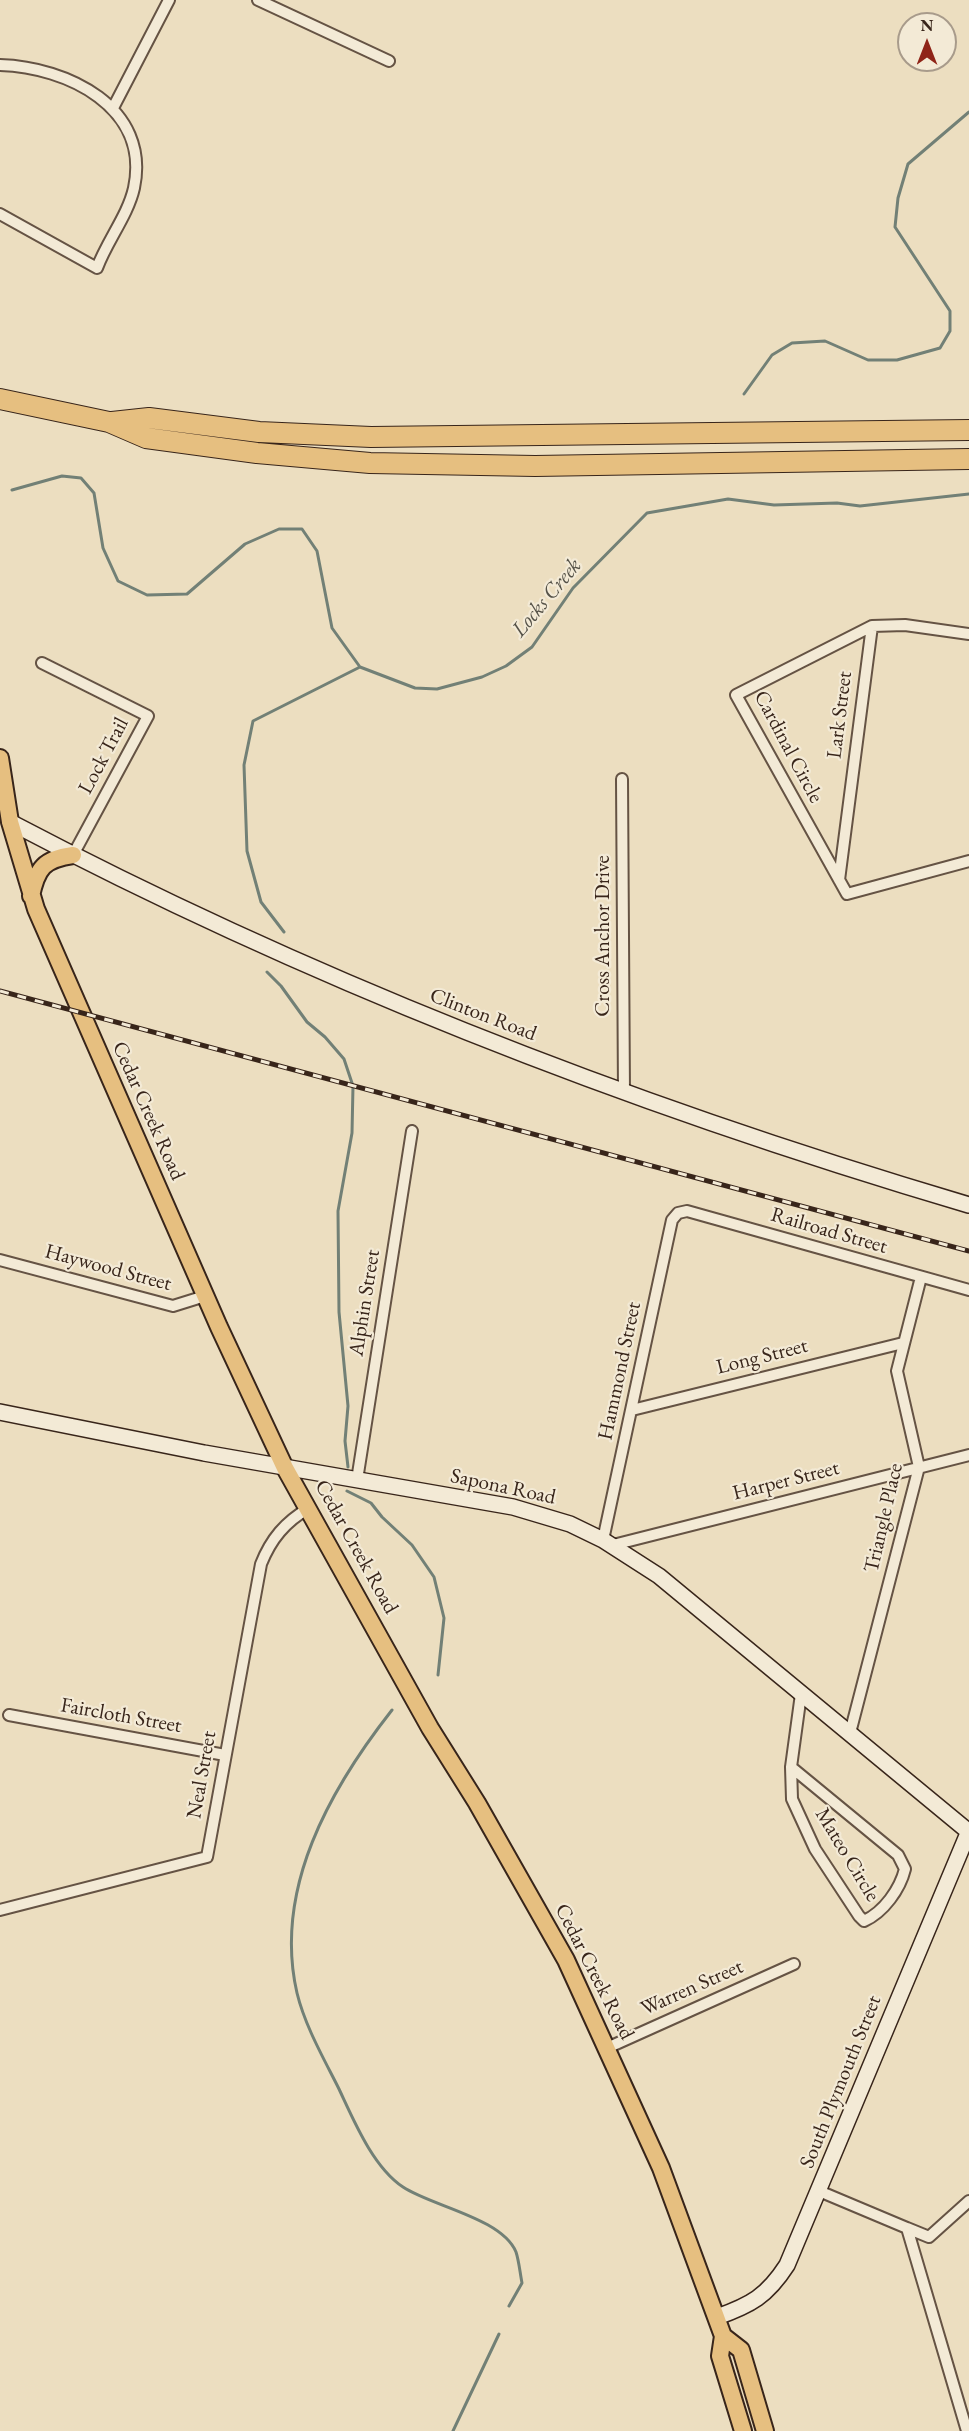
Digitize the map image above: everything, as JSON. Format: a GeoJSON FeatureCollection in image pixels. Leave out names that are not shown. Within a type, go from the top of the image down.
{"type":"FeatureCollection","features":[{"type":"Feature","properties":{"kind":"highway"},"geometry":{"type":"LineString","coordinates":[[1,400],[110,422],[146,438],[313,459],[426,466],[969,459]]}},
{"type":"Feature","properties":{"kind":"highway"},"geometry":{"type":"LineString","coordinates":[[110,422],[149,418],[259,432],[371,437],[969,430]]}},
{"type":"Feature","properties":{"kind":"main road","name":"Cedar Creek Road"},"geometry":{"type":"LineString","coordinates":[[0,758],[5,820],[31,896],[205,1296],[285,1468],[430,1728],[477,1803],[549,1930],[608,2048],[683,2221],[717,2317],[723,2336],[720,2356],[743,2431]]}},
{"type":"Feature","properties":{"kind":"main road"},"geometry":{"type":"LineString","coordinates":[[31,896],[35,879],[42,867],[54,858],[73,855]]}},
{"type":"Feature","properties":{"kind":"main road","name":"Cedar Creek Road"},"geometry":{"type":"LineString","coordinates":[[723,2336],[741,2350],[765,2431]]}},
{"type":"Feature","properties":{"kind":"street"},"geometry":{"type":"LineString","coordinates":[[113,108],[169,0]]}},
{"type":"Feature","properties":{"kind":"street"},"geometry":{"type":"LineString","coordinates":[[258,0],[389,61]]}},
{"type":"Feature","properties":{"kind":"street"},"geometry":{"type":"LineString","coordinates":[[0,65],[48,72],[104,99],[113,108],[128,136],[135,180],[130,201],[97,268],[0,214]]}},
{"type":"Feature","properties":{"kind":"street","name":"Cardinal Circle"},"geometry":{"type":"LineString","coordinates":[[839,880],[736,695],[872,626],[905,625],[969,634]]}},
{"type":"Feature","properties":{"kind":"street","name":"Lark Street"},"geometry":{"type":"LineString","coordinates":[[839,880],[872,626]]}},
{"type":"Feature","properties":{"kind":"street","name":"Lock Trail"},"geometry":{"type":"LineString","coordinates":[[42,663],[148,716],[73,855]]}},
{"type":"Feature","properties":{"kind":"street","name":"Cross Anchor Drive"},"geometry":{"type":"LineString","coordinates":[[622,779],[624,1093]]}},
{"type":"Feature","properties":{"kind":"street","name":"Clinton Road"},"geometry":{"type":"LineString","coordinates":[[5,820],[153,897],[340,982],[624,1093],[824,1162],[969,1205]]}},
{"type":"Feature","properties":{"kind":"street"},"geometry":{"type":"LineString","coordinates":[[839,880],[847,894],[969,861]]}},
{"type":"Feature","properties":{"kind":"street","name":"Alphin Street"},"geometry":{"type":"LineString","coordinates":[[357,1480],[412,1131]]}},
{"type":"Feature","properties":{"kind":"street","name":"Railroad Street"},"geometry":{"type":"LineString","coordinates":[[678,1213],[687,1211],[969,1290]]}},
{"type":"Feature","properties":{"kind":"street","name":"Hammond Street"},"geometry":{"type":"LineString","coordinates":[[608,1542],[632,1410],[672,1220],[678,1213]]}},
{"type":"Feature","properties":{"kind":"street","name":"Haywood Street"},"geometry":{"type":"LineString","coordinates":[[0,1260],[173,1306],[205,1296]]}},
{"type":"Feature","properties":{"kind":"street","name":"Triangle Place"},"geometry":{"type":"LineString","coordinates":[[850,1733],[919,1467],[897,1371],[921,1277]]}},
{"type":"Feature","properties":{"kind":"street","name":"Long Street"},"geometry":{"type":"LineString","coordinates":[[632,1410],[903,1343]]}},
{"type":"Feature","properties":{"kind":"street","name":"Sapona Road"},"geometry":{"type":"LineString","coordinates":[[0,1412],[285,1468],[513,1507],[570,1524],[608,1542],[659,1576],[969,1832]]}},
{"type":"Feature","properties":{"kind":"street","name":"Harper Street"},"geometry":{"type":"LineString","coordinates":[[608,1542],[969,1455]]}},
{"type":"Feature","properties":{"kind":"street","name":"Neal Street"},"geometry":{"type":"LineString","coordinates":[[0,1910],[207,1857],[261,1564],[276,1534],[292,1518],[309,1508]]}},
{"type":"Feature","properties":{"kind":"street","name":"Mateo Circle"},"geometry":{"type":"LineString","coordinates":[[791,1767],[898,1855],[905,1869],[901,1885],[873,1917],[864,1921],[859,1916],[815,1849],[792,1799],[791,1767],[801,1694]]}},
{"type":"Feature","properties":{"kind":"street","name":"Faircloth Street"},"geometry":{"type":"LineString","coordinates":[[9,1715],[225,1755]]}},
{"type":"Feature","properties":{"kind":"street","name":"South Plymouth Street"},"geometry":{"type":"LineString","coordinates":[[717,2317],[763,2297],[787,2265],[969,1832]]}},
{"type":"Feature","properties":{"kind":"street","name":"Warren Street"},"geometry":{"type":"LineString","coordinates":[[608,2048],[794,1964]]}},
{"type":"Feature","properties":{"kind":"street"},"geometry":{"type":"LineString","coordinates":[[819,2191],[929,2237],[969,2201]]}},
{"type":"Feature","properties":{"kind":"street"},"geometry":{"type":"LineString","coordinates":[[907,2228],[967,2431]]}},
{"type":"Feature","properties":{"kind":"waterway","name":"Locks Creek"},"geometry":{"type":"LineString","coordinates":[[744,394],[772,355],[792,343],[825,341],[868,360],[897,360],[940,348],[950,331],[950,311],[895,227],[898,198],[908,164],[969,112]]}},
{"type":"Feature","properties":{"kind":"waterway","name":"Locks Creek"},"geometry":{"type":"LineString","coordinates":[[12,490],[62,476],[81,478],[94,493],[103,548],[118,581],[147,595],[187,594],[245,544],[279,529],[302,529],[317,551],[332,628],[360,667],[415,688],[437,689],[482,677],[506,666],[532,647],[573,588],[647,513],[728,499],[774,505],[837,503],[860,506],[969,494]]}},
{"type":"Feature","properties":{"kind":"waterway"},"geometry":{"type":"LineString","coordinates":[[284,932],[261,902],[247,851],[244,765],[253,721],[360,667]]}},
{"type":"Feature","properties":{"kind":"waterway"},"geometry":{"type":"LineString","coordinates":[[267,972],[281,986],[307,1022],[325,1037],[344,1059],[353,1086],[352,1133],[338,1211],[339,1312],[348,1406],[345,1441],[348,1467]]}},
{"type":"Feature","properties":{"kind":"waterway"},"geometry":{"type":"LineString","coordinates":[[347,1491],[371,1503],[382,1517],[412,1545],[434,1577],[444,1618],[438,1675]]}},
{"type":"Feature","properties":{"kind":"waterway"},"geometry":{"type":"LineString","coordinates":[[392,1710],[348,1773],[328,1807],[312,1842],[300,1879],[293,1916],[292,1954],[297,1993],[321,2054],[358,2129],[382,2168],[403,2187],[415,2194],[465,2214],[496,2230],[508,2240],[516,2252],[522,2283],[509,2306]]}},
{"type":"Feature","properties":{"kind":"waterway"},"geometry":{"type":"LineString","coordinates":[[453,2431],[499,2334]]}},
{"type":"Feature","properties":{"kind":"railway"},"geometry":{"type":"LineString","coordinates":[[0,991],[969,1251]]}}]}
